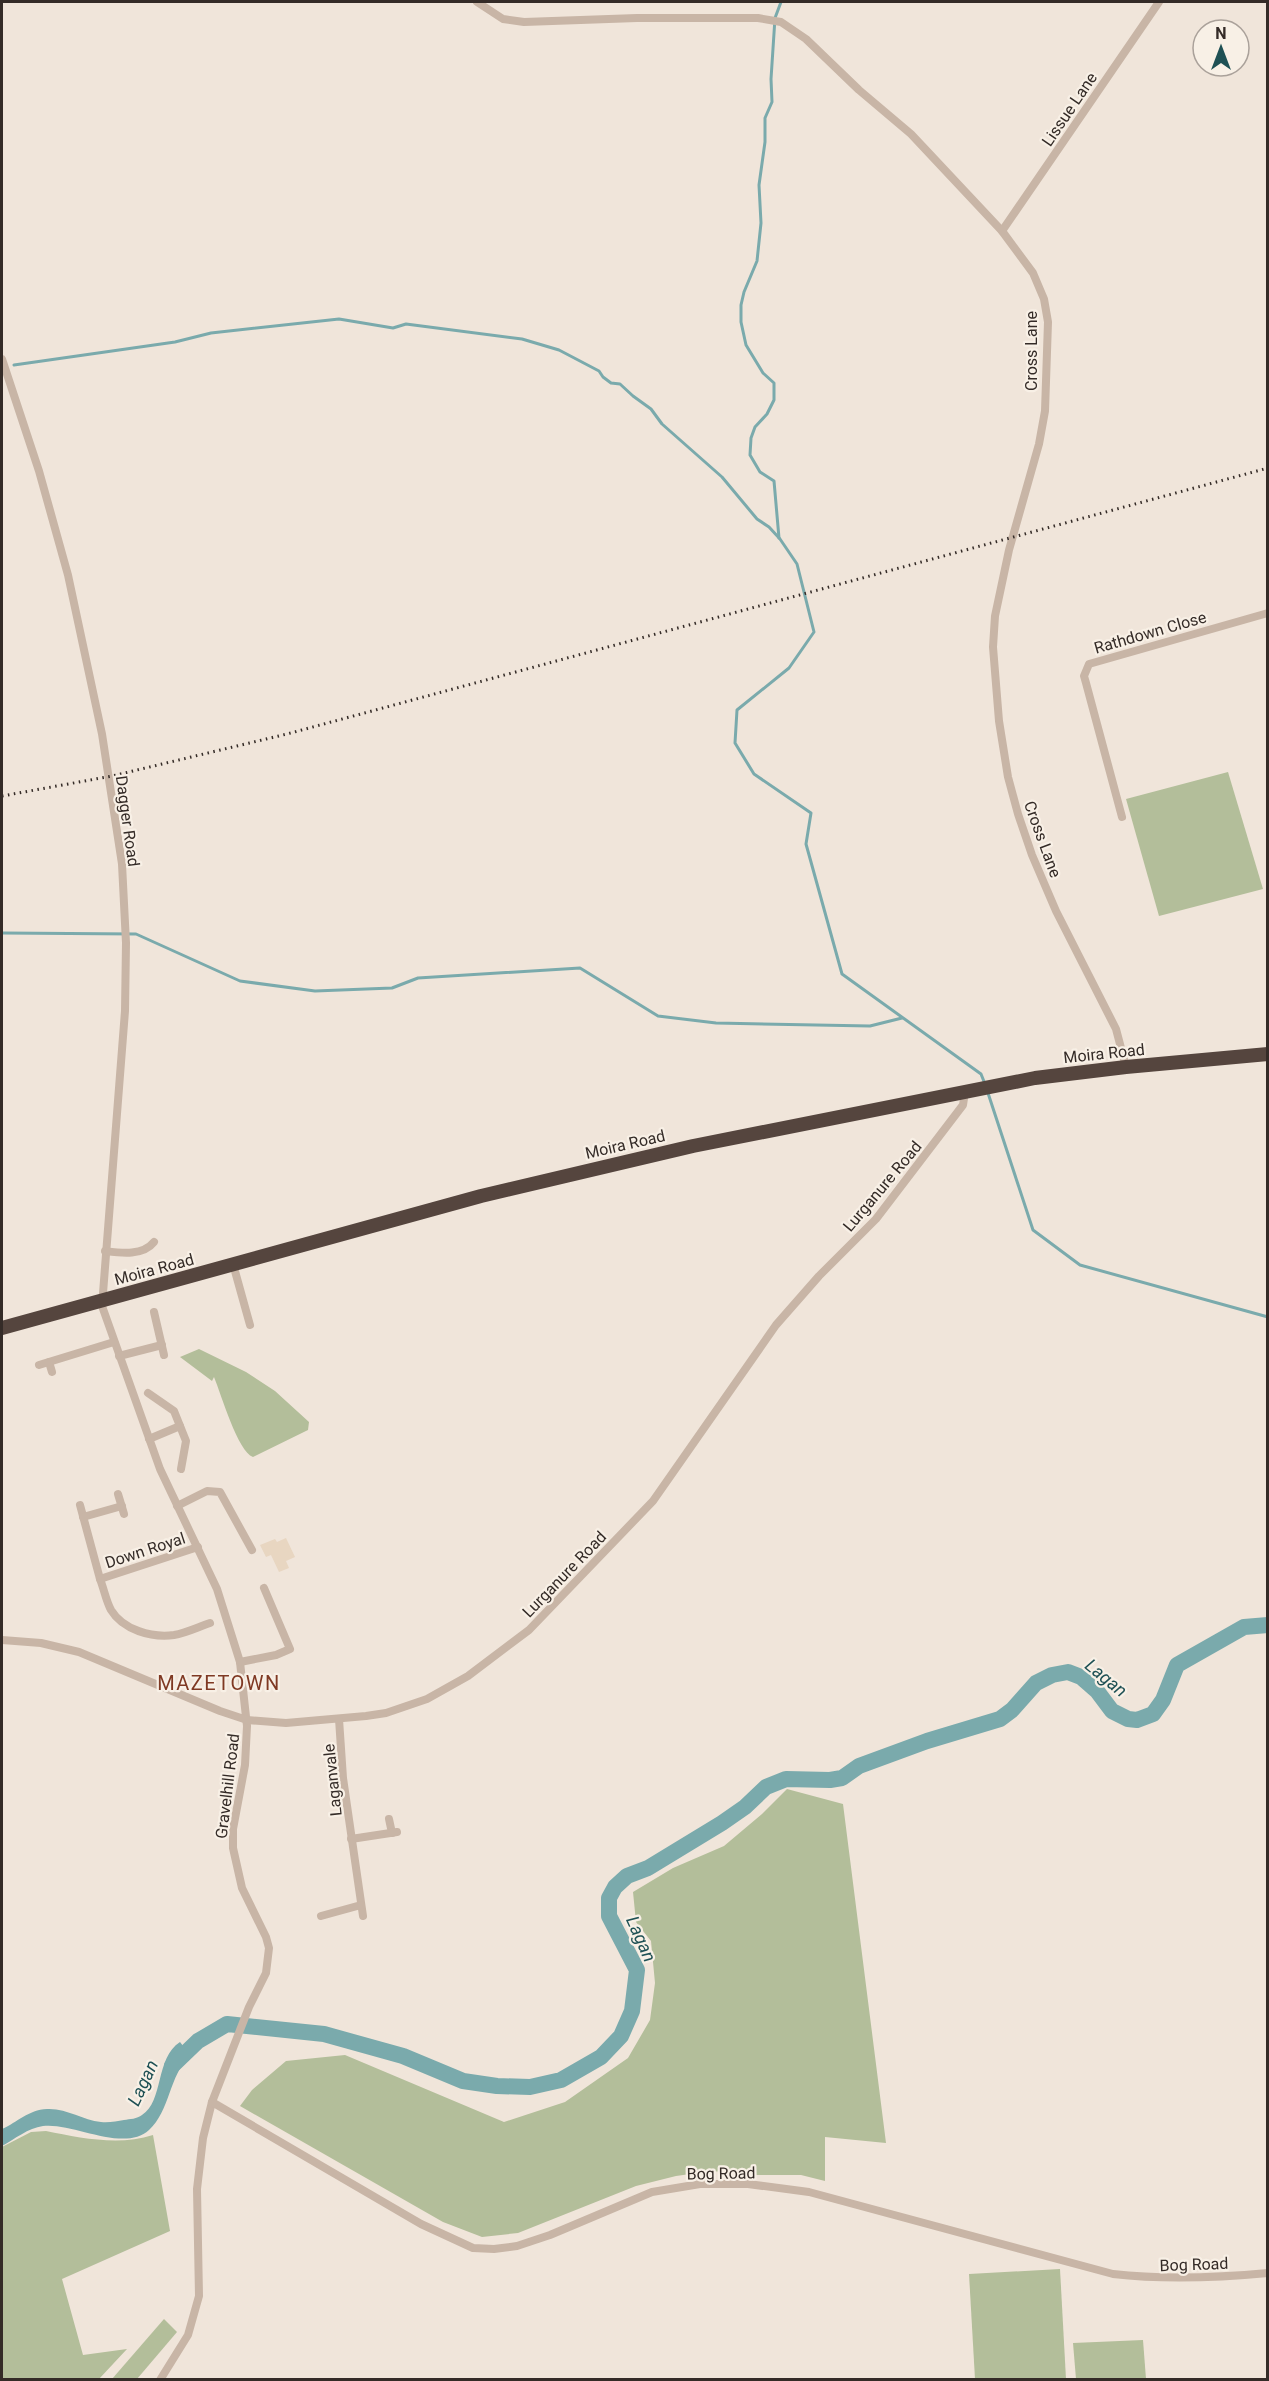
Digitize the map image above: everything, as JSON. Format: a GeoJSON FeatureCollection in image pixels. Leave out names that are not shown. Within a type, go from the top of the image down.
{"type":"FeatureCollection","features":[{"type":"Feature","properties":{"kind":"highway","name":"Moira Road"},"geometry":{"type":"LineString","coordinates":[[2,1328],[481,1196],[600,1166],[734,1137],[1060,1074],[1268,1054]]}},
{"type":"Feature","properties":{"kind":"street","name":"Cross Lane"},"geometry":{"type":"LineString","coordinates":[[477,2],[503,19],[524,22],[649,18],[770,19],[781,22],[806,39],[859,90],[911,134],[1002,231],[1023,258],[1039,285],[1048,330],[1043,427],[1004,566],[993,632],[993,660],[1002,747],[1018,814],[1032,855],[1060,921],[1116,1029],[1126,1067]]}},
{"type":"Feature","properties":{"kind":"street","name":"Lissue Lane"},"geometry":{"type":"LineString","coordinates":[[1002,231],[1159,2]]}},
{"type":"Feature","properties":{"kind":"street","name":"Dagger Road"},"geometry":{"type":"LineString","coordinates":[[2,359],[42,482],[84,641],[119,842],[126,943],[122,1068],[102,1300]]}},
{"type":"Feature","properties":{"kind":"street","name":"Rathdown Close"},"geometry":{"type":"LineString","coordinates":[[1122,817],[1084,676],[1089,664],[1268,613]]}},
{"type":"Feature","properties":{"kind":"street","name":"Lurganure Road"},"geometry":{"type":"LineString","coordinates":[[2,1640],[41,1643],[79,1652],[220,1712],[247,1720],[286,1724],[386,1713],[444,1690],[497,1655],[529,1630],[665,1487],[776,1325],[805,1290],[860,1236],[892,1200],[963,1105],[965,1092]]}},
{"type":"Feature","properties":{"kind":"street"},"geometry":{"type":"LineString","coordinates":[[105,1251],[127,1254],[150,1248],[154,1242]]}},
{"type":"Feature","properties":{"kind":"street"},"geometry":{"type":"LineString","coordinates":[[233,1264],[250,1326]]}},
{"type":"Feature","properties":{"kind":"street","name":"Gravelhill Road"},"geometry":{"type":"LineString","coordinates":[[102,1300],[114,1342],[149,1439],[177,1506],[221,1599],[240,1662],[247,1720],[245,1764],[233,1828],[233,1848],[242,1888],[269,1948],[266,1973],[249,2007],[212,2102],[203,2138],[197,2189],[199,2296],[188,2335],[160,2379]]}},
{"type":"Feature","properties":{"kind":"street"},"geometry":{"type":"LineString","coordinates":[[154,1312],[164,1355]]}},
{"type":"Feature","properties":{"kind":"street"},"geometry":{"type":"LineString","coordinates":[[39,1365],[114,1342]]}},
{"type":"Feature","properties":{"kind":"street"},"geometry":{"type":"LineString","coordinates":[[119,1356],[162,1345]]}},
{"type":"Feature","properties":{"kind":"street"},"geometry":{"type":"LineString","coordinates":[[49,1362],[52,1372]]}},
{"type":"Feature","properties":{"kind":"street"},"geometry":{"type":"LineString","coordinates":[[148,1393],[174,1412],[186,1442],[181,1469]]}},
{"type":"Feature","properties":{"kind":"street"},"geometry":{"type":"LineString","coordinates":[[149,1439],[180,1426]]}},
{"type":"Feature","properties":{"kind":"street"},"geometry":{"type":"LineString","coordinates":[[177,1506],[207,1491],[220,1492],[237,1527],[245,1534],[252,1550]]}},
{"type":"Feature","properties":{"kind":"street"},"geometry":{"type":"LineString","coordinates":[[83,1516],[123,1510],[118,1494]]}},
{"type":"Feature","properties":{"kind":"street","name":"Down Royal"},"geometry":{"type":"LineString","coordinates":[[80,1505],[100,1579],[115,1616],[130,1627],[164,1635],[174,1635],[210,1623]]}},
{"type":"Feature","properties":{"kind":"street","name":"Down Royal"},"geometry":{"type":"LineString","coordinates":[[100,1579],[198,1547]]}},
{"type":"Feature","properties":{"kind":"street"},"geometry":{"type":"LineString","coordinates":[[240,1662],[276,1655],[290,1649],[264,1588]]}},
{"type":"Feature","properties":{"kind":"street","name":"Laganvale"},"geometry":{"type":"LineString","coordinates":[[339,1719],[343,1778],[363,1916]]}},
{"type":"Feature","properties":{"kind":"street","name":"Laganvale"},"geometry":{"type":"LineString","coordinates":[[351,1839],[394,1833],[389,1819]]}},
{"type":"Feature","properties":{"kind":"street"},"geometry":{"type":"LineString","coordinates":[[321,1916],[361,1905]]}},
{"type":"Feature","properties":{"kind":"street","name":"Bog Road"},"geometry":{"type":"LineString","coordinates":[[212,2102],[421,2224],[473,2248],[494,2249],[517,2246],[550,2235],[652,2192],[700,2184],[748,2184],[808,2192],[1113,2274],[1150,2279],[1189,2279],[1268,2273]]}},
{"type":"Feature","properties":{"kind":"green space"},"geometry":{"type":"Polygon","coordinates":[[[1228,772],[1263,889],[1159,916],[1126,799],[1228,772]]]}},
{"type":"Feature","properties":{"kind":"green space"},"geometry":{"type":"Polygon","coordinates":[[[199,1349],[246,1372],[275,1391],[309,1422],[308,1430],[253,1457],[247,1453],[236,1434],[214,1377],[212,1381],[180,1357],[199,1349]]]}},
{"type":"Feature","properties":{"kind":"green space"},"geometry":{"type":"Polygon","coordinates":[[[787,1789],[843,1804],[886,2143],[825,2137],[825,2181],[801,2175],[755,2175],[712,2171],[676,2176],[636,2186],[518,2233],[482,2237],[443,2222],[240,2106],[252,2090],[286,2061],[345,2055],[504,2122],[565,2102],[628,2058],[650,2020],[655,1983],[651,1941],[636,1922],[633,1892],[673,1868],[724,1846],[787,1789]]]}},
{"type":"Feature","properties":{"kind":"green space"},"geometry":{"type":"Polygon","coordinates":[[[46,2131],[113,2140],[153,2135],[170,2231],[62,2279],[83,2355],[127,2349],[99,2379],[2,2379],[2,2147],[31,2132],[46,2131]]]}},
{"type":"Feature","properties":{"kind":"green space"},"geometry":{"type":"Polygon","coordinates":[[[1060,2269],[1066,2379],[975,2379],[969,2274],[1060,2269]]]}},
{"type":"Feature","properties":{"kind":"green space"},"geometry":{"type":"Polygon","coordinates":[[[164,2319],[177,2332],[137,2379],[112,2379],[164,2319]]]}},
{"type":"Feature","properties":{"kind":"green space"},"geometry":{"type":"Polygon","coordinates":[[[1143,2340],[1146,2379],[1076,2379],[1073,2343],[1143,2340]]]}},
{"type":"Feature","properties":{"kind":"shaded area"},"geometry":{"type":"Polygon","coordinates":[[[286,1538],[295,1557],[286,1561],[289,1568],[279,1572],[271,1555],[266,1557],[260,1545],[275,1539],[277,1542],[286,1538]]]}},
{"type":"Feature","properties":{"kind":"water"},"geometry":{"type":"Polygon","coordinates":[[[180,2042],[190,2055],[178,2073],[161,2113],[149,2130],[126,2139],[68,2128],[43,2126],[27,2131],[2,2146],[2,2129],[40,2110],[61,2110],[104,2122],[140,2116],[154,2100],[167,2058],[180,2042]]]}},
{"type":"Feature","properties":{"kind":"waterway"},"geometry":{"type":"LineString","coordinates":[[779,538],[774,481],[760,472],[750,455],[751,438],[755,427],[767,414],[774,400],[774,383],[763,373],[746,345],[741,322],[741,305],[757,261],[761,223],[759,185],[765,142],[765,118],[772,102],[771,79],[775,18],[781,2]]}},
{"type":"Feature","properties":{"kind":"waterway"},"geometry":{"type":"LineString","coordinates":[[14,365],[175,342],[211,333],[339,319],[393,328],[406,324],[522,339],[559,350],[599,371],[611,383],[620,384],[651,409],[662,424],[722,477],[757,519],[769,527],[780,539],[797,564],[814,632],[789,668],[737,710],[735,743],[754,774],[811,813],[806,844],[842,974],[981,1074],[985,1084]]}},
{"type":"Feature","properties":{"kind":"waterway"},"geometry":{"type":"LineString","coordinates":[[2,933],[136,934],[240,981],[315,991],[392,988],[418,978],[580,968],[658,1016],[716,1023],[870,1026],[902,1018]]}},
{"type":"Feature","properties":{"kind":"waterway"},"geometry":{"type":"LineString","coordinates":[[987,1090],[1033,1230],[1080,1265],[1268,1317]]}},
{"type":"Feature","properties":{"kind":"waterway","name":"Lagan"},"geometry":{"type":"LineString","coordinates":[[172,2066],[198,2041],[227,2024],[324,2034],[403,2056],[463,2081],[497,2086],[530,2087],[561,2080],[601,2057],[621,2036],[632,2011],[637,1970],[609,1916],[609,1898],[615,1887],[627,1876],[648,1868],[722,1823],[745,1807],[766,1787],[786,1779],[842,1778],[859,1766],[927,1741],[1000,1719],[1012,1710],[1036,1683],[1052,1675],[1068,1672],[1081,1677],[1097,1691],[1112,1711],[1128,1719],[1137,1720],[1153,1714],[1163,1700],[1177,1665],[1244,1627],[1268,1625]]}},
{"type":"Feature","properties":{"kind":"railway"},"geometry":{"type":"LineString","coordinates":[[2,796],[112,776],[287,734],[1268,468]]}},
{"type":"Feature","properties":{"kind":"district","name":"MAZETOWN"},"geometry":{"type":"Point","coordinates":[219,1683]}}]}
